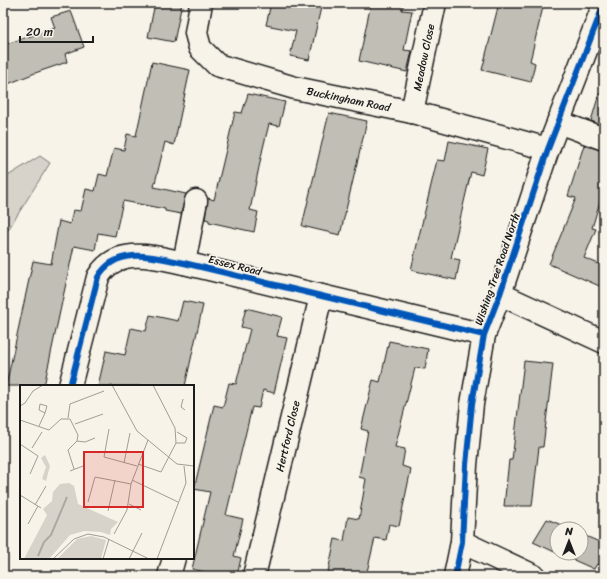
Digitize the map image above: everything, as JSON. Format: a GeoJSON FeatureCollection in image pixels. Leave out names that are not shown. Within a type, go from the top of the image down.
{"type":"FeatureCollection","features":[{"type":"Feature","properties":{"kind":"street","name":"Buckingham Road"},"geometry":{"type":"LineString","coordinates":[[201,3],[196,33],[200,48],[217,66],[295,88],[412,112],[548,150]]}},
{"type":"Feature","properties":{"kind":"street","name":"Meadow Close"},"geometry":{"type":"LineString","coordinates":[[412,112],[435,3]]}},
{"type":"Feature","properties":{"kind":"street","name":"Wishing Tree Road North"},"geometry":{"type":"LineString","coordinates":[[455,576],[462,542],[470,420],[484,335],[500,294],[558,122],[604,4]]}},
{"type":"Feature","properties":{"kind":"street"},"geometry":{"type":"LineString","coordinates":[[558,122],[604,139]]}},
{"type":"Feature","properties":{"kind":"street"},"geometry":{"type":"LineString","coordinates":[[184,263],[196,201]]}},
{"type":"Feature","properties":{"kind":"street","name":"Essex Road"},"geometry":{"type":"LineString","coordinates":[[70,385],[98,277],[102,269],[115,260],[128,255],[149,256],[184,263],[484,335]]}},
{"type":"Feature","properties":{"kind":"street"},"geometry":{"type":"LineString","coordinates":[[500,294],[604,342]]}},
{"type":"Feature","properties":{"kind":"street","name":"Hertford Close"},"geometry":{"type":"LineString","coordinates":[[254,576],[321,296]]}},
{"type":"Feature","properties":{"kind":"street"},"geometry":{"type":"LineString","coordinates":[[462,542],[534,576]]}},
{"type":"Feature","properties":{"kind":"street"},"geometry":{"type":"LineString","coordinates":[[169,576],[174,559]]}},
{"type":"Feature","properties":{"kind":"shaded area"},"geometry":{"type":"Polygon","coordinates":[[[40,156],[50,163],[3,238],[3,179],[40,156]]]}},
{"type":"Feature","properties":{"kind":"building"},"geometry":{"type":"Polygon","coordinates":[[[155,3],[182,3],[174,42],[148,37],[155,3]]]}},
{"type":"Feature","properties":{"kind":"building"},"geometry":{"type":"Polygon","coordinates":[[[271,3],[322,3],[309,60],[290,56],[296,31],[266,25],[271,3]]]}},
{"type":"Feature","properties":{"kind":"building"},"geometry":{"type":"Polygon","coordinates":[[[371,3],[404,3],[402,10],[412,11],[404,50],[412,51],[407,72],[359,61],[371,3]]]}},
{"type":"Feature","properties":{"kind":"building"},"geometry":{"type":"Polygon","coordinates":[[[499,3],[544,3],[530,61],[535,63],[531,82],[482,70],[499,3]]]}},
{"type":"Feature","properties":{"kind":"building"},"geometry":{"type":"Polygon","coordinates":[[[71,11],[84,47],[65,54],[67,62],[3,86],[3,45],[55,28],[51,17],[71,11]]]}},
{"type":"Feature","properties":{"kind":"building"},"geometry":{"type":"Polygon","coordinates":[[[152,62],[190,70],[174,145],[165,142],[154,187],[186,194],[181,214],[165,211],[165,209],[123,201],[115,236],[98,233],[95,250],[74,246],[44,385],[6,386],[33,261],[51,264],[59,221],[70,224],[73,210],[81,211],[86,189],[95,191],[99,174],[107,176],[114,148],[124,150],[127,134],[136,136],[152,62]]]}},
{"type":"Feature","properties":{"kind":"building"},"geometry":{"type":"Polygon","coordinates":[[[248,94],[285,102],[279,126],[269,124],[263,148],[250,210],[258,212],[254,232],[209,222],[209,220],[205,219],[208,198],[214,200],[235,112],[242,113],[248,94]]]}},
{"type":"Feature","properties":{"kind":"building"},"geometry":{"type":"Polygon","coordinates":[[[599,94],[604,95],[604,126],[591,121],[599,94]]]}},
{"type":"Feature","properties":{"kind":"building"},"geometry":{"type":"Polygon","coordinates":[[[329,113],[367,121],[340,235],[302,226],[329,113]]]}},
{"type":"Feature","properties":{"kind":"building"},"geometry":{"type":"Polygon","coordinates":[[[449,141],[488,149],[482,175],[471,172],[451,258],[460,260],[456,280],[411,270],[437,160],[445,161],[449,141]]]}},
{"type":"Feature","properties":{"kind":"building"},"geometry":{"type":"Polygon","coordinates":[[[584,145],[604,151],[604,188],[592,228],[596,229],[584,258],[604,266],[604,288],[549,264],[576,198],[568,196],[584,145]]]}},
{"type":"Feature","properties":{"kind":"building"},"geometry":{"type":"Polygon","coordinates":[[[183,301],[203,305],[185,385],[98,385],[106,351],[125,355],[131,328],[146,331],[150,315],[178,321],[183,301]]]}},
{"type":"Feature","properties":{"kind":"building"},"geometry":{"type":"Polygon","coordinates":[[[246,308],[282,317],[277,336],[287,338],[274,393],[263,390],[259,408],[252,407],[226,515],[243,519],[234,556],[241,558],[237,576],[222,576],[192,569],[210,492],[194,489],[214,405],[223,407],[229,383],[236,384],[250,329],[241,327],[246,308]]]}},
{"type":"Feature","properties":{"kind":"building"},"geometry":{"type":"Polygon","coordinates":[[[389,341],[428,349],[425,369],[415,368],[395,447],[405,449],[402,466],[411,469],[399,526],[389,524],[386,540],[375,538],[366,576],[327,576],[335,539],[344,541],[348,517],[359,519],[366,479],[359,477],[368,431],[361,429],[373,380],[380,382],[389,341]]]}},
{"type":"Feature","properties":{"kind":"building"},"geometry":{"type":"Polygon","coordinates":[[[524,361],[553,364],[543,447],[539,447],[532,506],[504,506],[509,460],[512,460],[524,361]]]}},
{"type":"Feature","properties":{"kind":"building"},"geometry":{"type":"Polygon","coordinates":[[[547,519],[552,521],[549,521],[549,549],[533,542],[547,519]]]}},
{"type":"Feature","properties":{"kind":"building"},"geometry":{"type":"Polygon","coordinates":[[[589,537],[604,544],[604,567],[597,564],[594,569],[576,561],[589,561],[589,537]]]}},
{"type":"Feature","properties":{"kind":"cycle path"},"geometry":{"type":"LineString","coordinates":[[455,576],[462,542],[466,465],[472,404],[484,335],[500,294],[548,149],[604,4]]}},
{"type":"Feature","properties":{"kind":"cycle path"},"geometry":{"type":"LineString","coordinates":[[70,385],[98,277],[106,267],[115,260],[126,257],[149,256],[184,263],[484,335]]}}]}
